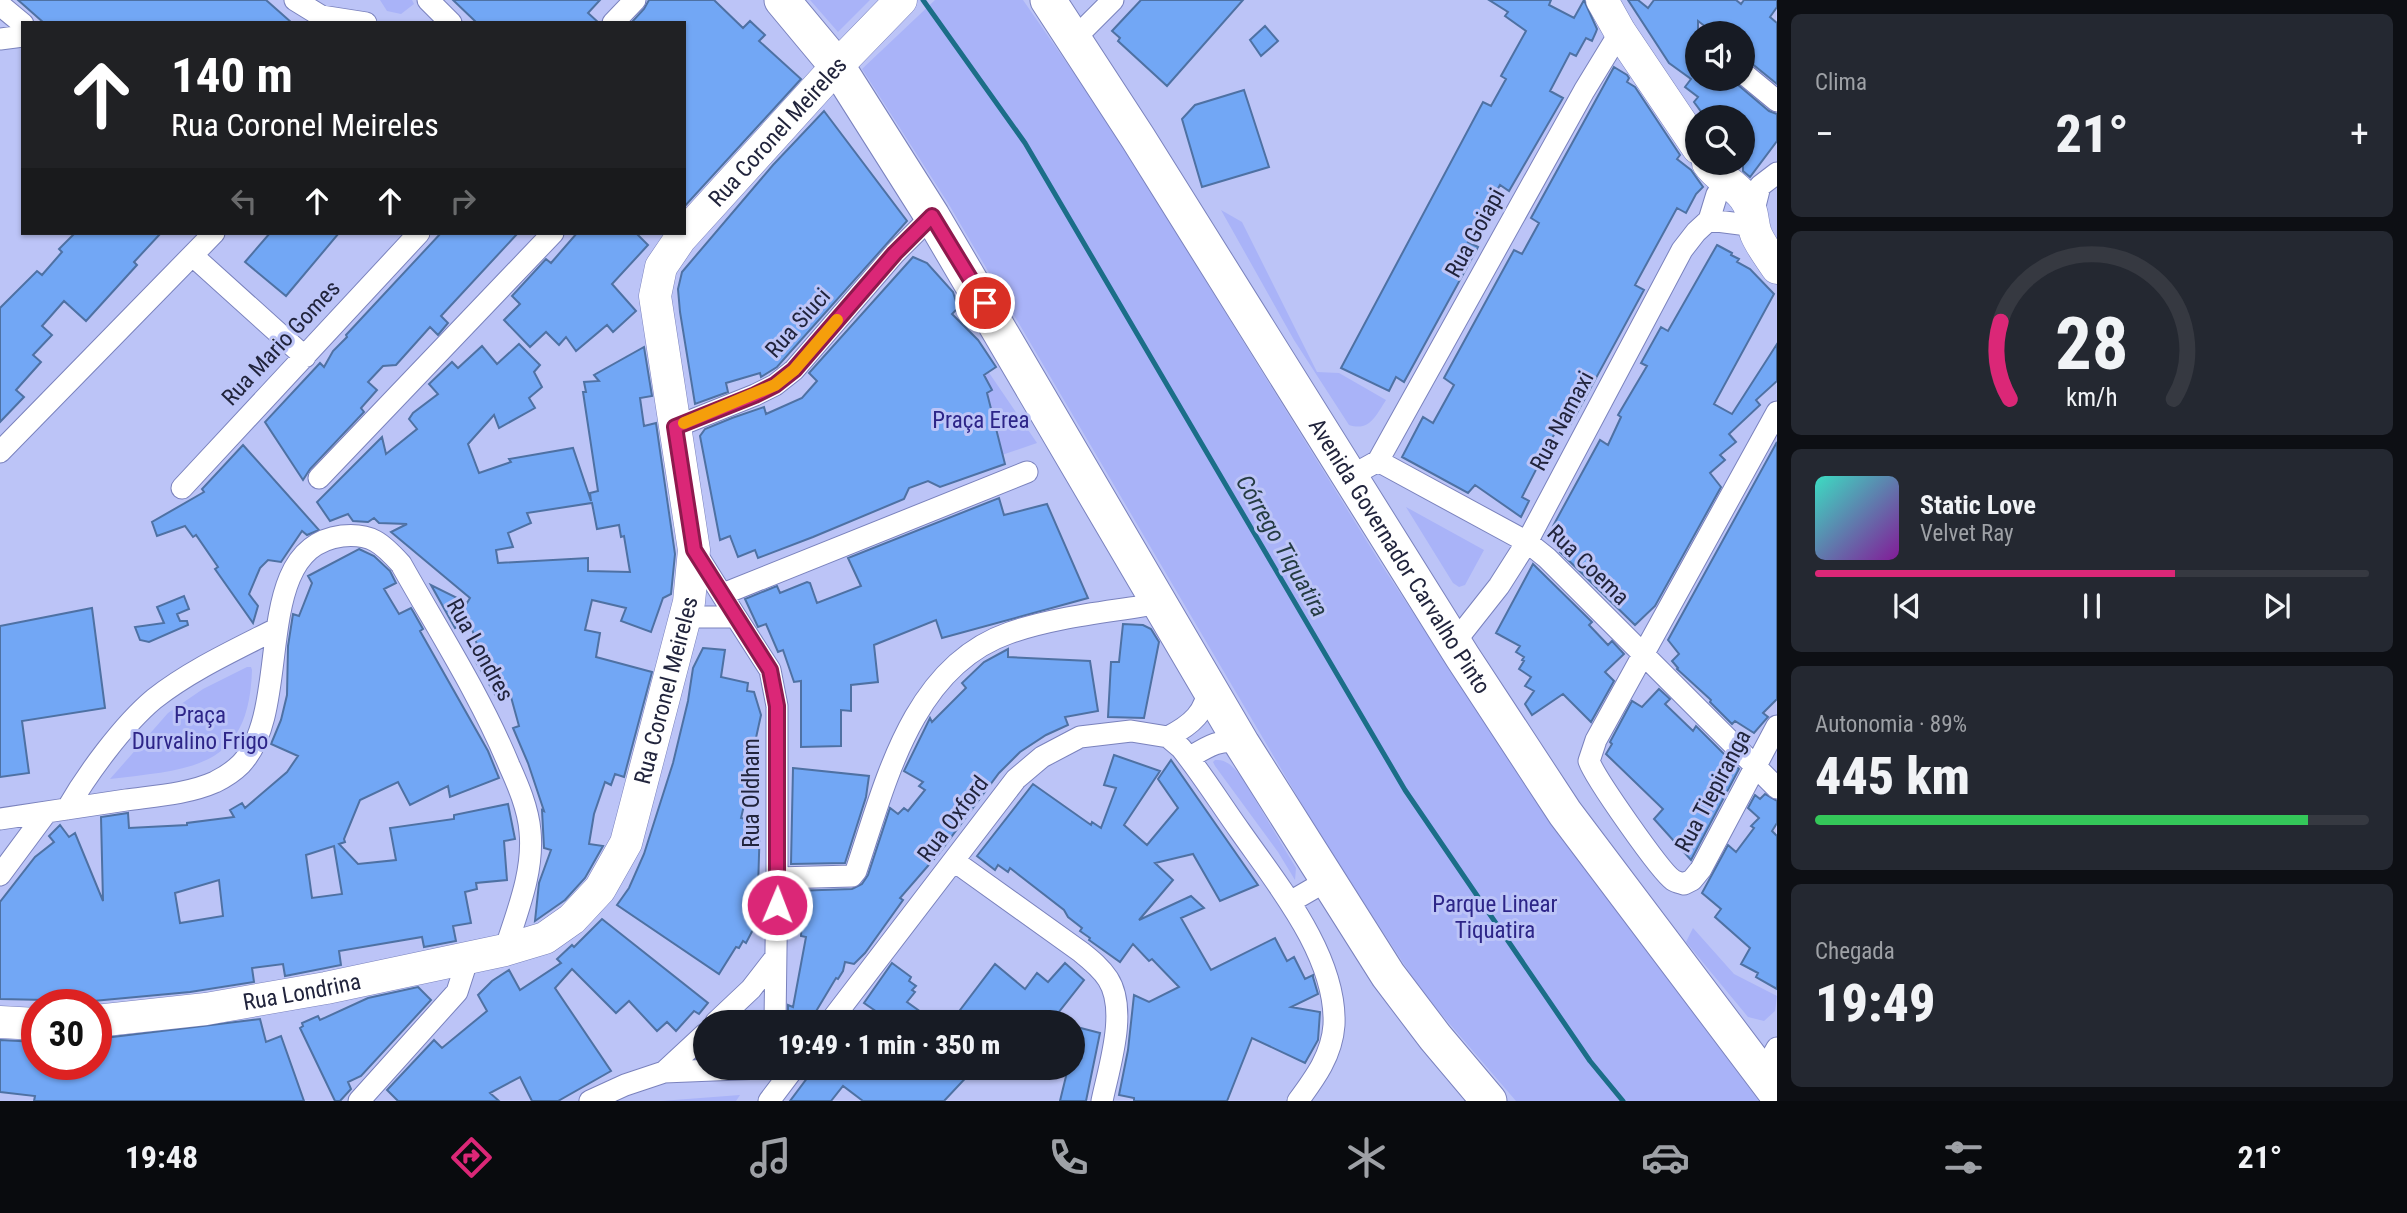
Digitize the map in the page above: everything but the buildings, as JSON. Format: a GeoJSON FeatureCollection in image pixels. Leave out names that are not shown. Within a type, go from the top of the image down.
{"type":"FeatureCollection","features":[{"type":"Feature","properties":{"kind":"main road"},"geometry":{"type":"LineString","coordinates":[[782,0],[837,66],[932,216],[1242,744],[1388,975],[1435,1037],[1489,1101]]}},
{"type":"Feature","properties":{"kind":"main road","name":"Avenida Governador Carvalho Pinto"},"geometry":{"type":"LineString","coordinates":[[1048,0],[1364,468],[1454,643],[1565,813],[1772,1072]]}},
{"type":"Feature","properties":{"kind":"street"},"geometry":{"type":"LineString","coordinates":[[295,0],[322,19],[344,21]]}},
{"type":"Feature","properties":{"kind":"street"},"geometry":{"type":"LineString","coordinates":[[322,19],[340,0]]}},
{"type":"Feature","properties":{"kind":"street"},"geometry":{"type":"LineString","coordinates":[[428,0],[449,21]]}},
{"type":"Feature","properties":{"kind":"street"},"geometry":{"type":"LineString","coordinates":[[615,21],[635,0]]}},
{"type":"Feature","properties":{"kind":"street","name":"Rua Coronel Meireles"},"geometry":{"type":"LineString","coordinates":[[686,225],[901,0]]}},
{"type":"Feature","properties":{"kind":"street"},"geometry":{"type":"LineString","coordinates":[[1074,38],[1113,0]]}},
{"type":"Feature","properties":{"kind":"street"},"geometry":{"type":"LineString","coordinates":[[1602,0],[1620,32],[1685,129]]}},
{"type":"Feature","properties":{"kind":"street"},"geometry":{"type":"LineString","coordinates":[[0,5],[21,22]]}},
{"type":"Feature","properties":{"kind":"street","name":"Rua Goiapi"},"geometry":{"type":"LineString","coordinates":[[1364,468],[1620,32]]}},
{"type":"Feature","properties":{"kind":"street"},"geometry":{"type":"LineString","coordinates":[[0,39],[21,36]]}},
{"type":"Feature","properties":{"kind":"street"},"geometry":{"type":"LineString","coordinates":[[1755,83],[1777,100]]}},
{"type":"Feature","properties":{"kind":"street","name":"Rua Namaxi"},"geometry":{"type":"LineString","coordinates":[[1454,643],[1499,586],[1527,542],[1682,250],[1696,232],[1732,199],[1777,173]]}},
{"type":"Feature","properties":{"kind":"street"},"geometry":{"type":"LineString","coordinates":[[1732,199],[1777,268]]}},
{"type":"Feature","properties":{"kind":"street","name":"Rua Siuci"},"geometry":{"type":"LineString","coordinates":[[675,427],[775,385],[794,370],[895,253],[932,216]]}},
{"type":"Feature","properties":{"kind":"street"},"geometry":{"type":"LineString","coordinates":[[0,452],[212,235]]}},
{"type":"Feature","properties":{"kind":"street","name":"Rua Mario Gomes"},"geometry":{"type":"LineString","coordinates":[[181,488],[417,235]]}},
{"type":"Feature","properties":{"kind":"street"},"geometry":{"type":"LineString","coordinates":[[319,478],[551,235]]}},
{"type":"Feature","properties":{"kind":"street","name":"Rua Coronel Meireles"},"geometry":{"type":"LineString","coordinates":[[505,950],[545,938],[572,919],[600,889],[626,843],[690,602],[694,550],[655,296],[661,267],[676,236]]}},
{"type":"Feature","properties":{"kind":"street"},"geometry":{"type":"LineString","coordinates":[[193,256],[305,357]]}},
{"type":"Feature","properties":{"kind":"street"},"geometry":{"type":"LineString","coordinates":[[1642,655],[1777,412]]}},
{"type":"Feature","properties":{"kind":"street","name":"Rua Coema"},"geometry":{"type":"LineString","coordinates":[[1364,468],[1527,542],[1777,788]]}},
{"type":"Feature","properties":{"kind":"street"},"geometry":{"type":"LineString","coordinates":[[723,594],[1027,472]]}},
{"type":"Feature","properties":{"kind":"street","name":"Rua Londres"},"geometry":{"type":"LineString","coordinates":[[0,819],[184,792],[216,782],[241,764],[259,736],[269,700],[276,629],[288,581],[303,554],[326,538],[360,534],[384,545],[401,564],[495,730],[520,791],[530,829],[530,854],[526,884],[505,950]]}},
{"type":"Feature","properties":{"kind":"street","name":"Rua Oldham"},"geometry":{"type":"LineString","coordinates":[[694,550],[770,670],[777,706],[778,878],[775,1010]]}},
{"type":"Feature","properties":{"kind":"street"},"geometry":{"type":"LineString","coordinates":[[778,878],[852,876],[898,748],[939,684],[974,650],[1008,633],[1061,620],[1161,603]]}},
{"type":"Feature","properties":{"kind":"street"},"geometry":{"type":"LineString","coordinates":[[685,617],[736,617]]}},
{"type":"Feature","properties":{"kind":"street"},"geometry":{"type":"LineString","coordinates":[[0,875],[80,786],[121,734],[154,700],[213,661],[276,629]]}},
{"type":"Feature","properties":{"kind":"street","name":"Rua Tiepiranga"},"geometry":{"type":"LineString","coordinates":[[1642,655],[1596,740],[1589,761],[1597,777],[1658,862],[1675,881],[1684,884],[1692,880],[1701,869],[1777,726]]}},
{"type":"Feature","properties":{"kind":"street"},"geometry":{"type":"LineString","coordinates":[[1208,686],[1208,698],[1203,709],[1191,723],[1168,737],[1189,758],[1290,902],[1332,989],[1334,1026],[1328,1054],[1298,1101]]}},
{"type":"Feature","properties":{"kind":"street","name":"Rua Oxford"},"geometry":{"type":"LineString","coordinates":[[839,1010],[1016,779],[1042,757],[1080,737],[1131,730],[1168,737]]}},
{"type":"Feature","properties":{"kind":"street"},"geometry":{"type":"LineString","coordinates":[[1189,758],[1218,743],[1233,740],[1242,744]]}},
{"type":"Feature","properties":{"kind":"street"},"geometry":{"type":"LineString","coordinates":[[954,861],[1081,952],[1100,968],[1109,981],[1116,1000],[1115,1037],[1102,1101]]}},
{"type":"Feature","properties":{"kind":"street"},"geometry":{"type":"LineString","coordinates":[[1290,902],[1328,880]]}},
{"type":"Feature","properties":{"kind":"street","name":"Rua Londrina"},"geometry":{"type":"LineString","coordinates":[[112,1019],[206,1009],[326,988],[505,950]]}},
{"type":"Feature","properties":{"kind":"street"},"geometry":{"type":"LineString","coordinates":[[359,1101],[457,992],[468,958]]}},
{"type":"Feature","properties":{"kind":"street"},"geometry":{"type":"LineString","coordinates":[[729,1010],[751,989],[775,958]]}},
{"type":"Feature","properties":{"kind":"street"},"geometry":{"type":"LineString","coordinates":[[0,1022],[21,1023]]}},
{"type":"Feature","properties":{"kind":"street"},"geometry":{"type":"LineString","coordinates":[[664,1072],[693,1045]]}},
{"type":"Feature","properties":{"kind":"street"},"geometry":{"type":"LineString","coordinates":[[590,1101],[625,1085],[664,1072],[693,1071]]}},
{"type":"Feature","properties":{"kind":"street"},"geometry":{"type":"LineString","coordinates":[[771,1097],[784,1080]]}},
{"type":"Feature","properties":{"kind":"green space"},"geometry":{"type":"Polygon","coordinates":[[[380,0],[412,0],[414,4],[401,14],[387,11],[380,0]]]}},
{"type":"Feature","properties":{"kind":"green space"},"geometry":{"type":"Polygon","coordinates":[[[810,0],[870,0],[838,32],[810,0]]]}},
{"type":"Feature","properties":{"kind":"green space","name":"Parque Linear Tiquatira"},"geometry":{"type":"Polygon","coordinates":[[[935,0],[1023,0],[1103,115],[1381,564],[1528,788],[1579,861],[1759,1101],[1516,1101],[1411,975],[1320,835],[948,203],[862,69],[935,0]]]}},
{"type":"Feature","properties":{"kind":"green space"},"geometry":{"type":"Polygon","coordinates":[[[1221,210],[1242,222],[1317,372],[1339,373],[1386,400],[1372,421],[1362,426],[1349,425],[1294,340],[1221,210]]]}},
{"type":"Feature","properties":{"kind":"green space","name":"Praça Erea"},"geometry":{"type":"Polygon","coordinates":[[[981,361],[1037,443],[961,469],[981,361]]]}},
{"type":"Feature","properties":{"kind":"green space"},"geometry":{"type":"Polygon","coordinates":[[[1406,507],[1484,550],[1465,585],[1459,587],[1453,583],[1406,507]]]}},
{"type":"Feature","properties":{"kind":"green space","name":"Praça Durvalino Frigo"},"geometry":{"type":"Polygon","coordinates":[[[247,667],[252,670],[248,703],[240,728],[227,746],[210,758],[189,766],[166,772],[110,779],[168,713],[203,689],[247,667]]]}},
{"type":"Feature","properties":{"kind":"green space"},"geometry":{"type":"Polygon","coordinates":[[[1215,760],[1226,762],[1241,776],[1296,868],[1295,880],[1278,852],[1215,766],[1215,760]]]}},
{"type":"Feature","properties":{"kind":"green space"},"geometry":{"type":"Polygon","coordinates":[[[1693,928],[1734,974],[1777,996],[1775,1011],[1764,1021],[1748,1017],[1686,942],[1693,928]]]}},
{"type":"Feature","properties":{"kind":"green space"},"geometry":{"type":"Polygon","coordinates":[[[740,1095],[736,1101],[661,1101],[740,1095]]]}},
{"type":"Feature","properties":{"kind":"waterway","name":"Córrego Tiquatira"},"geometry":{"type":"LineString","coordinates":[[923,0],[1025,143],[1405,790],[1590,1061],[1623,1101]]}},
{"type":"Feature","properties":{"kind":"slow traffic"},"geometry":{"type":"LineString","coordinates":[[684,423],[775,385],[794,370],[837,320]]}},
{"type":"Feature","properties":{"kind":"route"},"geometry":{"type":"LineString","coordinates":[[777,905],[777,706],[770,670],[694,550],[675,427],[755,395],[775,385],[794,370],[895,253],[932,216],[985,303]]}}]}
